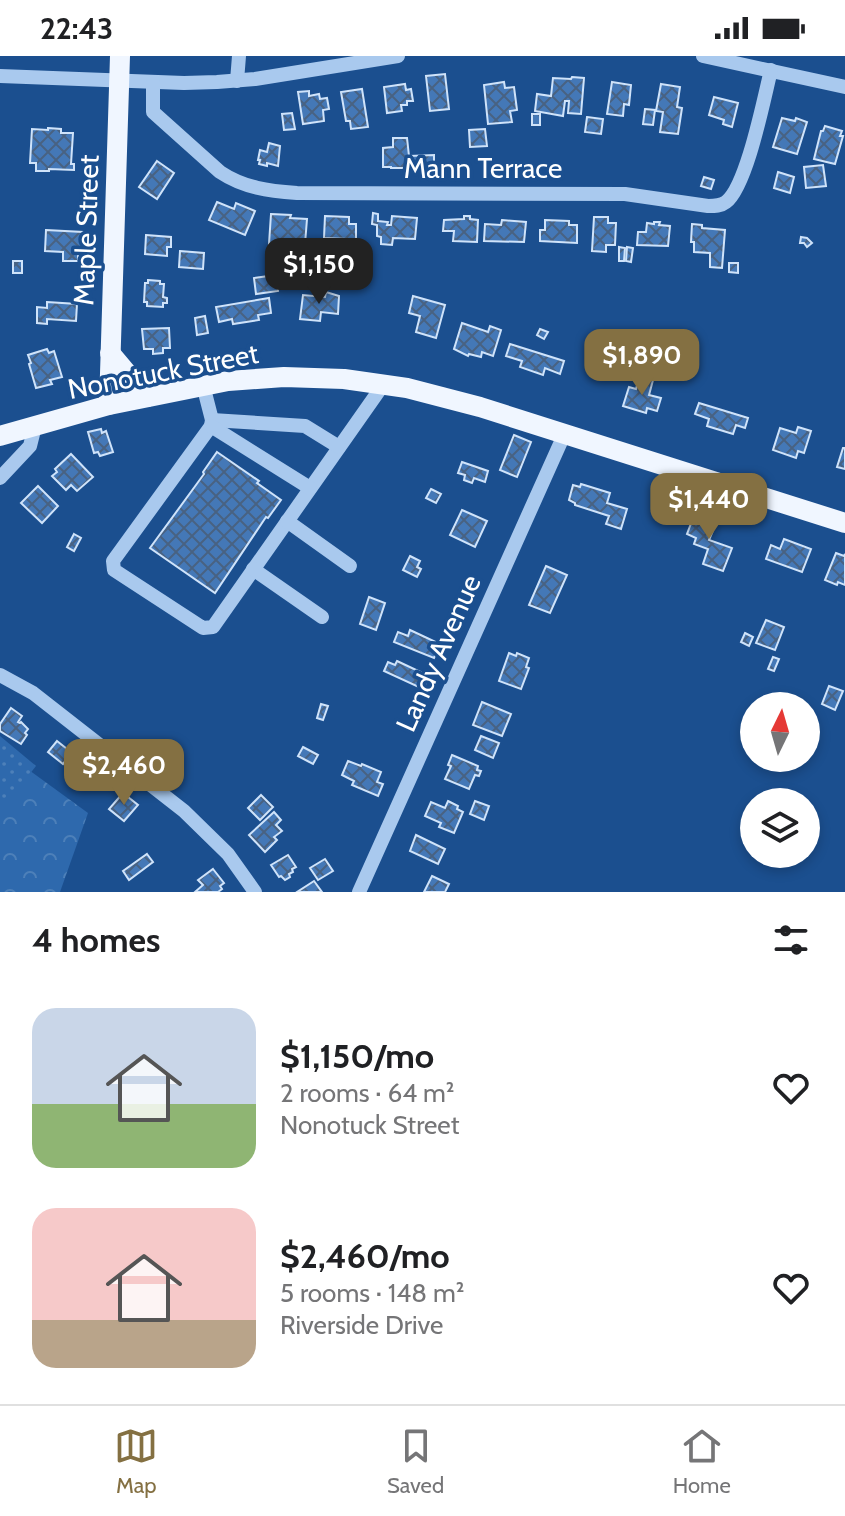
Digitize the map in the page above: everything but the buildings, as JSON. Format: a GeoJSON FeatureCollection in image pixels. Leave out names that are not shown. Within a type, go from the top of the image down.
{"type":"FeatureCollection","features":[{"type":"Feature","properties":{"kind":"main road","name":"Maple Street"},"geometry":{"type":"LineString","coordinates":[[109,405],[120,56]]}},
{"type":"Feature","properties":{"kind":"main road"},"geometry":{"type":"LineString","coordinates":[[110,353],[147,397]]}},
{"type":"Feature","properties":{"kind":"main road","name":"Nonotuck Street"},"geometry":{"type":"LineString","coordinates":[[0,436],[109,405],[203,385],[284,377],[344,379],[407,388],[480,407],[845,523]]}},
{"type":"Feature","properties":{"kind":"street"},"geometry":{"type":"LineString","coordinates":[[237,81],[239,56]]}},
{"type":"Feature","properties":{"kind":"street"},"geometry":{"type":"LineString","coordinates":[[0,76],[184,83],[237,81],[398,56]]}},
{"type":"Feature","properties":{"kind":"street"},"geometry":{"type":"LineString","coordinates":[[703,56],[845,87]]}},
{"type":"Feature","properties":{"kind":"street","name":"Mann Terrace"},"geometry":{"type":"LineString","coordinates":[[153,82],[153,112],[220,172],[256,188],[297,193],[625,194],[719,206],[729,199],[747,166],[771,70]]}},
{"type":"Feature","properties":{"kind":"street"},"geometry":{"type":"LineString","coordinates":[[203,385],[212,423],[310,488]]}},
{"type":"Feature","properties":{"kind":"street"},"geometry":{"type":"LineString","coordinates":[[212,423],[113,561],[114,570],[207,629],[213,627],[383,385]]}},
{"type":"Feature","properties":{"kind":"street"},"geometry":{"type":"LineString","coordinates":[[212,423],[305,426],[339,447]]}},
{"type":"Feature","properties":{"kind":"street"},"geometry":{"type":"LineString","coordinates":[[241,445],[249,423]]}},
{"type":"Feature","properties":{"kind":"street"},"geometry":{"type":"LineString","coordinates":[[0,478],[30,446],[35,426]]}},
{"type":"Feature","properties":{"kind":"street","name":"Landy Avenue"},"geometry":{"type":"LineString","coordinates":[[359,892],[564,435]]}},
{"type":"Feature","properties":{"kind":"street"},"geometry":{"type":"LineString","coordinates":[[287,521],[350,566]]}},
{"type":"Feature","properties":{"kind":"street"},"geometry":{"type":"LineString","coordinates":[[253,569],[322,617]]}},
{"type":"Feature","properties":{"kind":"street"},"geometry":{"type":"LineString","coordinates":[[0,675],[33,693],[184,811],[228,854],[255,892]]}},
{"type":"Feature","properties":{"kind":"green space"},"geometry":{"type":"Polygon","coordinates":[[[0,736],[36,766],[0,812],[0,736]]]}},
{"type":"Feature","properties":{"kind":"green space"},"geometry":{"type":"Polygon","coordinates":[[[0,749],[88,813],[60,892],[0,892],[0,749]]]}}]}
